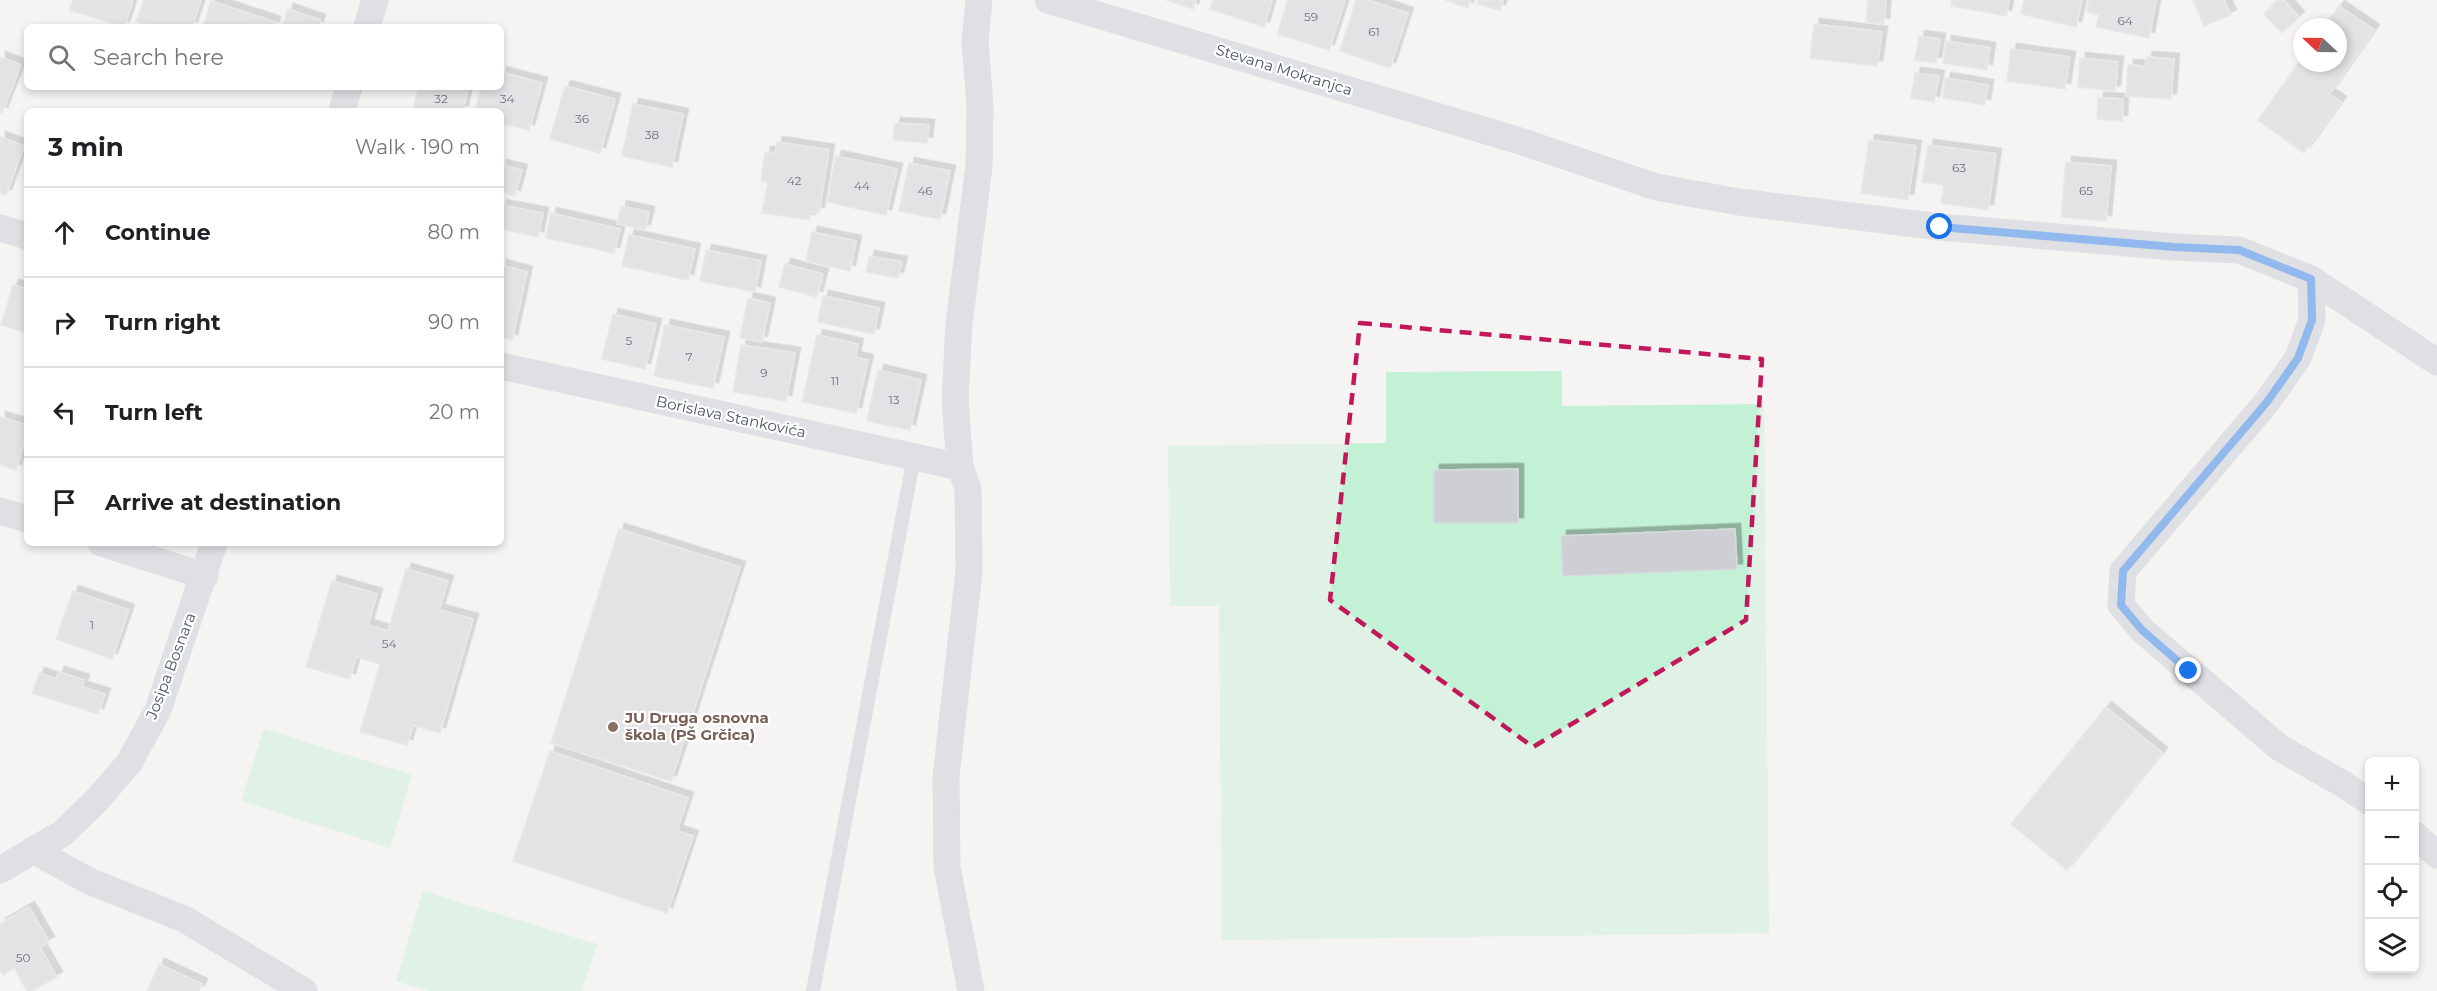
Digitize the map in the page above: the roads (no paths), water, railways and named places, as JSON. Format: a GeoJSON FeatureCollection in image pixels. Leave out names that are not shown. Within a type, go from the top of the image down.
{"type":"FeatureCollection","features":[{"type":"Feature","properties":{"kind":"street"},"geometry":{"type":"LineString","coordinates":[[368,24],[375,0]]}},
{"type":"Feature","properties":{"kind":"street"},"geometry":{"type":"LineString","coordinates":[[971,991],[947,867],[946,777],[969,571],[968,488],[960,467],[955,400],[960,324],[979,166],[980,105],[975,41],[979,0]]}},
{"type":"Feature","properties":{"kind":"street","name":"Stevana Mokranjca"},"geometry":{"type":"LineString","coordinates":[[1048,0],[1520,141],[1656,187],[1729,200],[1940,227],[2174,247],[2239,250],[2311,279],[2437,362]]}},
{"type":"Feature","properties":{"kind":"street"},"geometry":{"type":"LineString","coordinates":[[343,108],[348,90]]}},
{"type":"Feature","properties":{"kind":"street"},"geometry":{"type":"LineString","coordinates":[[0,228],[24,235]]}},
{"type":"Feature","properties":{"kind":"street"},"geometry":{"type":"LineString","coordinates":[[2311,279],[2312,320],[2298,358],[2267,402],[2123,571],[2121,605],[2142,630],[2280,748],[2365,799]]}},
{"type":"Feature","properties":{"kind":"street","name":"Borislava Stankovića"},"geometry":{"type":"LineString","coordinates":[[504,367],[960,467]]}},
{"type":"Feature","properties":{"kind":"street"},"geometry":{"type":"LineString","coordinates":[[0,511],[24,518]]}},
{"type":"Feature","properties":{"kind":"street"},"geometry":{"type":"LineString","coordinates":[[110,546],[205,576]]}},
{"type":"Feature","properties":{"kind":"street","name":"Josipa Bosnara"},"geometry":{"type":"LineString","coordinates":[[0,870],[63,833],[97,800],[129,762],[158,710],[205,576],[213,546]]}},
{"type":"Feature","properties":{"kind":"street"},"geometry":{"type":"LineString","coordinates":[[2419,838],[2437,855]]}},
{"type":"Feature","properties":{"kind":"street"},"geometry":{"type":"LineString","coordinates":[[33,850],[89,881],[184,919],[304,991]]}},
{"type":"Feature","properties":{"kind":"lane"},"geometry":{"type":"LineString","coordinates":[[813,991],[914,457]]}},
{"type":"Feature","properties":{"kind":"place","name":"JU Druga osnovna škola (PŠ Grčica)"},"geometry":{"type":"Point","coordinates":[613,727]}}]}
